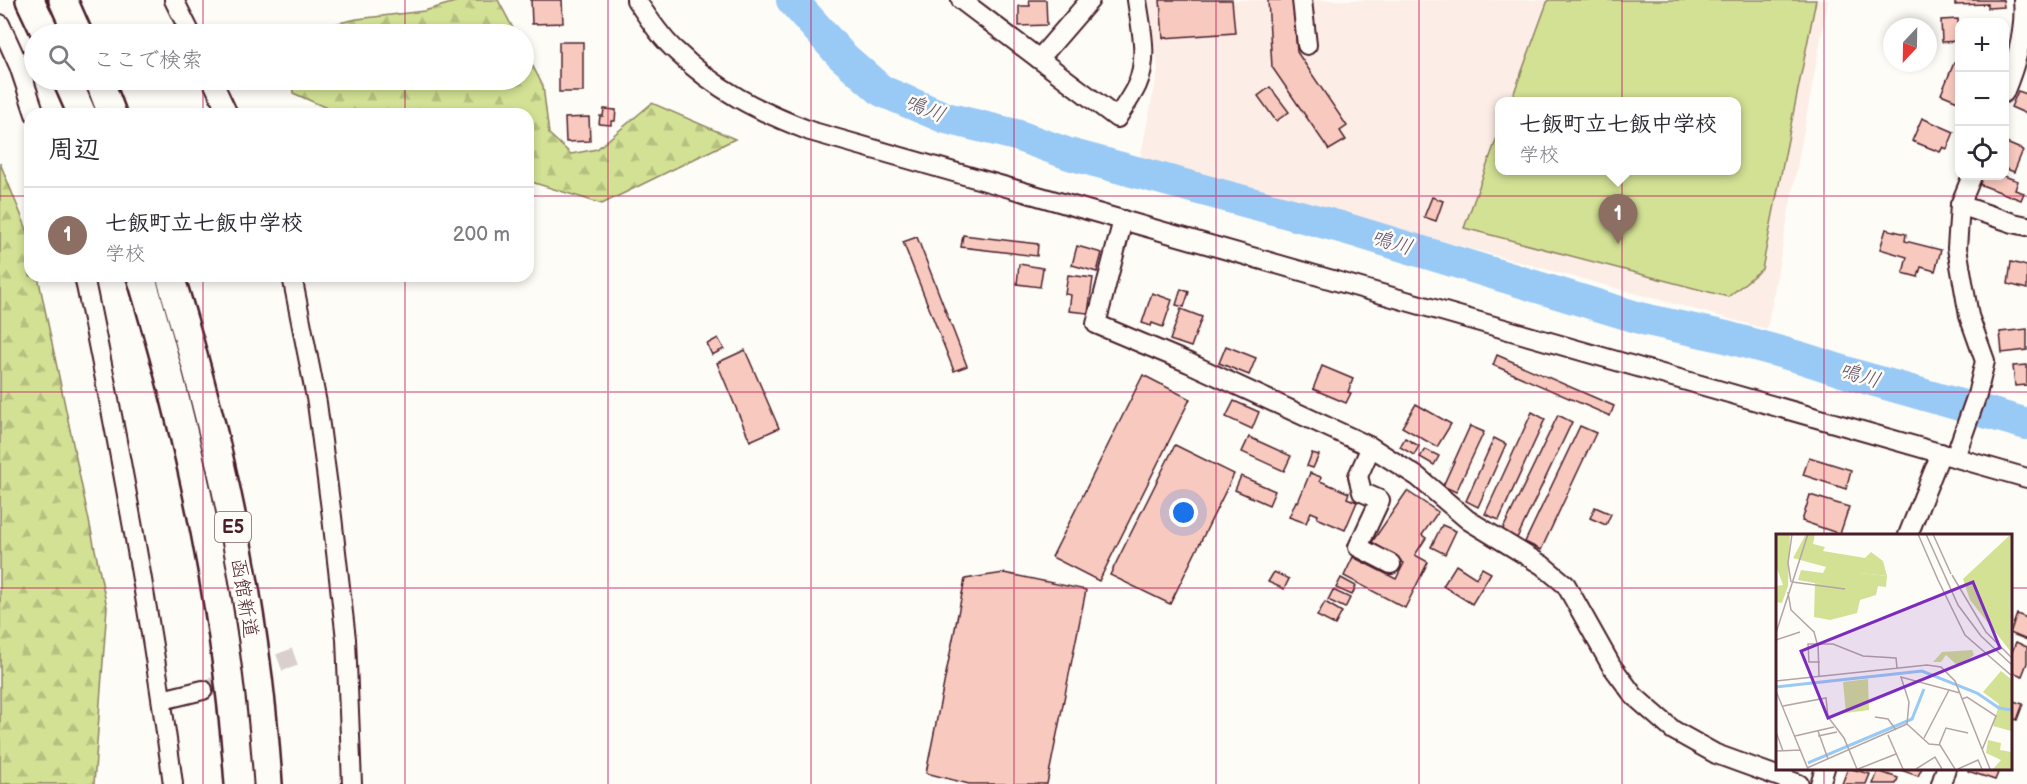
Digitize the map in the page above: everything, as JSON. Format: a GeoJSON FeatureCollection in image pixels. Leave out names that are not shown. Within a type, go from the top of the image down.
{"type":"FeatureCollection","features":[{"type":"Feature","properties":{"kind":"highway"},"geometry":{"type":"LineString","coordinates":[[30,0],[41,24]]}},
{"type":"Feature","properties":{"kind":"highway"},"geometry":{"type":"LineString","coordinates":[[63,0],[74,24]]}},
{"type":"Feature","properties":{"kind":"highway"},"geometry":{"type":"LineString","coordinates":[[71,90],[79,108]]}},
{"type":"Feature","properties":{"kind":"highway"},"geometry":{"type":"LineString","coordinates":[[103,90],[110,108]]}},
{"type":"Feature","properties":{"kind":"highway","name":"函館新道"},"geometry":{"type":"LineString","coordinates":[[143,282],[159,335],[191,466],[217,598],[239,784]]}},
{"type":"Feature","properties":{"kind":"highway","name":"函館新道"},"geometry":{"type":"LineString","coordinates":[[172,282],[220,462],[249,607],[268,784]]}},
{"type":"Feature","properties":{"kind":"street"},"geometry":{"type":"LineString","coordinates":[[174,0],[186,24]]}},
{"type":"Feature","properties":{"kind":"street"},"geometry":{"type":"LineString","coordinates":[[636,0],[675,51],[728,94],[772,117],[810,131],[2027,478]]}},
{"type":"Feature","properties":{"kind":"street"},"geometry":{"type":"LineString","coordinates":[[963,0],[1117,118],[1137,87],[1143,70],[1144,53],[1137,0]]}},
{"type":"Feature","properties":{"kind":"street"},"geometry":{"type":"LineString","coordinates":[[1039,59],[1090,0]]}},
{"type":"Feature","properties":{"kind":"street"},"geometry":{"type":"LineString","coordinates":[[1302,0],[1307,45]]}},
{"type":"Feature","properties":{"kind":"street"},"geometry":{"type":"LineString","coordinates":[[2009,81],[2020,41],[2023,0]]}},
{"type":"Feature","properties":{"kind":"street"},"geometry":{"type":"LineString","coordinates":[[0,24],[24,81]]}},
{"type":"Feature","properties":{"kind":"street"},"geometry":{"type":"LineString","coordinates":[[27,90],[33,108]]}},
{"type":"Feature","properties":{"kind":"street"},"geometry":{"type":"LineString","coordinates":[[217,90],[225,108]]}},
{"type":"Feature","properties":{"kind":"street"},"geometry":{"type":"LineString","coordinates":[[1908,534],[1948,455],[1965,429],[1985,361],[1970,316],[1957,248],[1960,205],[1970,180]]}},
{"type":"Feature","properties":{"kind":"street"},"geometry":{"type":"LineString","coordinates":[[1960,205],[2027,226]]}},
{"type":"Feature","properties":{"kind":"street"},"geometry":{"type":"LineString","coordinates":[[1123,220],[1096,324],[1189,363],[1371,447],[1418,477],[1468,520],[1542,565],[1566,585],[1611,666],[1634,696],[1673,730],[1716,754],[1800,784]]}},
{"type":"Feature","properties":{"kind":"street"},"geometry":{"type":"LineString","coordinates":[[85,282],[121,455],[162,700],[173,784]]}},
{"type":"Feature","properties":{"kind":"street"},"geometry":{"type":"LineString","coordinates":[[293,282],[317,403],[332,517],[346,639],[352,784]]}},
{"type":"Feature","properties":{"kind":"street"},"geometry":{"type":"LineString","coordinates":[[1371,447],[1358,476],[1362,492],[1380,500],[1358,547],[1392,564]]}},
{"type":"Feature","properties":{"kind":"street"},"geometry":{"type":"LineString","coordinates":[[162,700],[203,690]]}},
{"type":"Feature","properties":{"kind":"street"},"geometry":{"type":"LineString","coordinates":[[1820,784],[1825,769]]}},
{"type":"Feature","properties":{"kind":"street"},"geometry":{"type":"LineString","coordinates":[[1941,784],[1947,769]]}},
{"type":"Feature","properties":{"kind":"shaded area"},"geometry":{"type":"Polygon","coordinates":[[[1149,0],[1828,0],[1767,329],[1140,159],[1158,70],[1149,0]]]}},
{"type":"Feature","properties":{"kind":"green space"},"geometry":{"type":"Polygon","coordinates":[[[462,0],[498,0],[511,24],[334,24],[357,19],[424,11],[462,0]]]}},
{"type":"Feature","properties":{"kind":"green space"},"geometry":{"type":"Polygon","coordinates":[[[1548,0],[1816,0],[1762,269],[1728,297],[1464,228],[1495,143],[1495,175],[1741,175],[1741,97],[1512,97],[1548,0]]]}},
{"type":"Feature","properties":{"kind":"green space"},"geometry":{"type":"Polygon","coordinates":[[[534,68],[543,86],[549,134],[571,154],[597,149],[652,103],[735,139],[602,204],[534,183],[534,108],[327,108],[293,93],[293,90],[534,90],[534,68]]]}},
{"type":"Feature","properties":{"kind":"green space"},"geometry":{"type":"Polygon","coordinates":[[[0,163],[24,222],[24,282],[39,282],[107,607],[94,784],[0,784],[0,163]]]}},
{"type":"Feature","properties":{"kind":"building"},"geometry":{"type":"Polygon","coordinates":[[[531,0],[562,0],[563,23],[532,24],[531,0]]]}},
{"type":"Feature","properties":{"kind":"building"},"geometry":{"type":"Polygon","coordinates":[[[1029,0],[1046,0],[1047,25],[1019,26],[1019,6],[1030,6],[1029,0]]]}},
{"type":"Feature","properties":{"kind":"building"},"geometry":{"type":"Polygon","coordinates":[[[1160,0],[1232,0],[1235,33],[1163,38],[1160,0]]]}},
{"type":"Feature","properties":{"kind":"building"},"geometry":{"type":"Polygon","coordinates":[[[1268,0],[1293,0],[1297,52],[1347,126],[1340,131],[1346,140],[1329,150],[1272,67],[1268,0]]]}},
{"type":"Feature","properties":{"kind":"building"},"geometry":{"type":"Polygon","coordinates":[[[1955,0],[2003,0],[2004,7],[1988,8],[1988,4],[1955,5],[1955,0]]]}},
{"type":"Feature","properties":{"kind":"building"},"geometry":{"type":"Polygon","coordinates":[[[1955,19],[1955,41],[1942,42],[1941,20],[1955,19]]]}},
{"type":"Feature","properties":{"kind":"building"},"geometry":{"type":"Polygon","coordinates":[[[559,42],[583,42],[583,92],[559,92],[559,42]]]}},
{"type":"Feature","properties":{"kind":"building"},"geometry":{"type":"Polygon","coordinates":[[[1954,63],[1955,63],[1955,100],[1941,94],[1954,63]]]}},
{"type":"Feature","properties":{"kind":"building"},"geometry":{"type":"Polygon","coordinates":[[[1270,87],[1289,112],[1276,121],[1258,96],[1270,87]]]}},
{"type":"Feature","properties":{"kind":"building"},"geometry":{"type":"Polygon","coordinates":[[[2018,91],[2027,94],[2027,114],[2011,107],[2018,91]]]}},
{"type":"Feature","properties":{"kind":"building"},"geometry":{"type":"Polygon","coordinates":[[[604,109],[616,110],[615,121],[611,121],[611,125],[599,124],[604,109]]]}},
{"type":"Feature","properties":{"kind":"building"},"geometry":{"type":"Polygon","coordinates":[[[589,117],[590,141],[566,142],[565,118],[589,117]]]}},
{"type":"Feature","properties":{"kind":"building"},"geometry":{"type":"Polygon","coordinates":[[[1922,118],[1954,132],[1947,149],[1943,147],[1940,152],[1912,141],[1922,118]]]}},
{"type":"Feature","properties":{"kind":"building"},"geometry":{"type":"Polygon","coordinates":[[[2009,144],[2023,150],[2014,172],[2009,170],[2009,144]]]}},
{"type":"Feature","properties":{"kind":"building"},"geometry":{"type":"Polygon","coordinates":[[[2009,178],[2018,181],[2015,190],[2024,193],[2021,200],[1979,184],[1981,180],[2009,180],[2009,178]]]}},
{"type":"Feature","properties":{"kind":"building"},"geometry":{"type":"Polygon","coordinates":[[[1432,197],[1443,201],[1436,221],[1424,217],[1432,197]]]}},
{"type":"Feature","properties":{"kind":"building"},"geometry":{"type":"Polygon","coordinates":[[[1886,229],[1906,234],[1905,241],[1941,250],[1935,271],[1921,267],[1918,277],[1903,273],[1907,257],[1880,249],[1886,229]]]}},
{"type":"Feature","properties":{"kind":"building"},"geometry":{"type":"Polygon","coordinates":[[[963,235],[1038,244],[1037,256],[961,247],[963,235]]]}},
{"type":"Feature","properties":{"kind":"building"},"geometry":{"type":"Polygon","coordinates":[[[917,237],[967,366],[954,371],[903,242],[917,237]]]}},
{"type":"Feature","properties":{"kind":"building"},"geometry":{"type":"Polygon","coordinates":[[[1077,246],[1102,253],[1097,272],[1072,265],[1077,246]]]}},
{"type":"Feature","properties":{"kind":"building"},"geometry":{"type":"Polygon","coordinates":[[[2011,262],[2027,266],[2027,289],[2008,284],[2011,262]]]}},
{"type":"Feature","properties":{"kind":"building"},"geometry":{"type":"Polygon","coordinates":[[[1019,264],[1043,268],[1040,287],[1017,284],[1019,264]]]}},
{"type":"Feature","properties":{"kind":"building"},"geometry":{"type":"Polygon","coordinates":[[[1068,275],[1093,278],[1088,313],[1069,311],[1071,295],[1065,294],[1068,275]]]}},
{"type":"Feature","properties":{"kind":"building"},"geometry":{"type":"Polygon","coordinates":[[[1181,289],[1189,292],[1184,307],[1176,305],[1181,289]]]}},
{"type":"Feature","properties":{"kind":"building"},"geometry":{"type":"Polygon","coordinates":[[[1152,293],[1172,300],[1163,327],[1152,323],[1151,326],[1142,323],[1152,293]]]}},
{"type":"Feature","properties":{"kind":"building"},"geometry":{"type":"Polygon","coordinates":[[[1181,309],[1202,317],[1191,347],[1170,340],[1181,309]]]}},
{"type":"Feature","properties":{"kind":"building"},"geometry":{"type":"Polygon","coordinates":[[[2027,329],[2027,350],[2002,353],[2000,332],[2027,329]]]}},
{"type":"Feature","properties":{"kind":"building"},"geometry":{"type":"Polygon","coordinates":[[[718,338],[724,349],[712,355],[707,344],[718,338]]]}},
{"type":"Feature","properties":{"kind":"building"},"geometry":{"type":"Polygon","coordinates":[[[1226,346],[1256,358],[1249,375],[1219,363],[1226,346]]]}},
{"type":"Feature","properties":{"kind":"building"},"geometry":{"type":"Polygon","coordinates":[[[745,350],[779,428],[750,441],[717,363],[745,350]]]}},
{"type":"Feature","properties":{"kind":"building"},"geometry":{"type":"Polygon","coordinates":[[[1497,355],[1614,406],[1610,416],[1493,365],[1497,355]]]}},
{"type":"Feature","properties":{"kind":"building"},"geometry":{"type":"Polygon","coordinates":[[[2027,365],[2027,385],[2015,386],[2013,366],[2027,365]]]}},
{"type":"Feature","properties":{"kind":"building"},"geometry":{"type":"Polygon","coordinates":[[[1322,366],[1353,379],[1348,392],[1351,393],[1346,403],[1313,389],[1322,366]]]}},
{"type":"Feature","properties":{"kind":"building"},"geometry":{"type":"Polygon","coordinates":[[[1143,375],[1190,399],[1099,581],[1052,557],[1143,375]]]}},
{"type":"Feature","properties":{"kind":"building"},"geometry":{"type":"Polygon","coordinates":[[[1234,401],[1259,412],[1252,429],[1226,417],[1234,401]]]}},
{"type":"Feature","properties":{"kind":"building"},"geometry":{"type":"Polygon","coordinates":[[[1416,404],[1451,424],[1437,447],[1402,427],[1416,404]]]}},
{"type":"Feature","properties":{"kind":"building"},"geometry":{"type":"Polygon","coordinates":[[[1532,412],[1545,419],[1499,520],[1485,514],[1532,412]]]}},
{"type":"Feature","properties":{"kind":"building"},"geometry":{"type":"Polygon","coordinates":[[[1558,415],[1572,422],[1517,538],[1502,531],[1558,415]]]}},
{"type":"Feature","properties":{"kind":"building"},"geometry":{"type":"Polygon","coordinates":[[[1470,426],[1484,432],[1456,492],[1443,486],[1470,426]]]}},
{"type":"Feature","properties":{"kind":"building"},"geometry":{"type":"Polygon","coordinates":[[[1580,426],[1596,433],[1541,550],[1525,542],[1580,426]]]}},
{"type":"Feature","properties":{"kind":"building"},"geometry":{"type":"Polygon","coordinates":[[[1249,437],[1291,456],[1284,471],[1242,452],[1249,437]]]}},
{"type":"Feature","properties":{"kind":"building"},"geometry":{"type":"Polygon","coordinates":[[[1405,438],[1419,446],[1414,455],[1400,447],[1405,438]]]}},
{"type":"Feature","properties":{"kind":"building"},"geometry":{"type":"Polygon","coordinates":[[[1494,438],[1506,444],[1478,507],[1466,501],[1494,438]]]}},
{"type":"Feature","properties":{"kind":"building"},"geometry":{"type":"Polygon","coordinates":[[[1175,445],[1234,474],[1170,604],[1110,575],[1175,445]]]}},
{"type":"Feature","properties":{"kind":"building"},"geometry":{"type":"Polygon","coordinates":[[[1425,449],[1439,456],[1434,465],[1420,457],[1425,449]]]}},
{"type":"Feature","properties":{"kind":"building"},"geometry":{"type":"Polygon","coordinates":[[[1312,453],[1319,455],[1313,468],[1307,466],[1312,453]]]}},
{"type":"Feature","properties":{"kind":"building"},"geometry":{"type":"Polygon","coordinates":[[[1809,457],[1851,470],[1846,489],[1803,475],[1809,457]]]}},
{"type":"Feature","properties":{"kind":"building"},"geometry":{"type":"Polygon","coordinates":[[[1310,473],[1321,477],[1320,481],[1349,493],[1347,498],[1357,502],[1345,530],[1317,518],[1318,515],[1311,512],[1306,523],[1289,517],[1310,473]]]}},
{"type":"Feature","properties":{"kind":"building"},"geometry":{"type":"Polygon","coordinates":[[[1241,476],[1275,491],[1269,505],[1235,490],[1241,476]]]}},
{"type":"Feature","properties":{"kind":"building"},"geometry":{"type":"Polygon","coordinates":[[[1407,491],[1438,512],[1422,535],[1426,538],[1415,555],[1428,562],[1405,608],[1344,576],[1353,557],[1396,579],[1404,563],[1372,542],[1407,491]]]}},
{"type":"Feature","properties":{"kind":"building"},"geometry":{"type":"Polygon","coordinates":[[[1810,495],[1849,507],[1840,534],[1802,521],[1810,495]]]}},
{"type":"Feature","properties":{"kind":"building"},"geometry":{"type":"Polygon","coordinates":[[[1595,507],[1611,514],[1606,525],[1590,518],[1595,507]]]}},
{"type":"Feature","properties":{"kind":"building"},"geometry":{"type":"Polygon","coordinates":[[[1442,525],[1456,531],[1445,554],[1431,547],[1442,525]]]}},
{"type":"Feature","properties":{"kind":"building"},"geometry":{"type":"Polygon","coordinates":[[[1456,565],[1476,578],[1482,568],[1491,573],[1472,604],[1443,586],[1456,565]]]}},
{"type":"Feature","properties":{"kind":"building"},"geometry":{"type":"Polygon","coordinates":[[[1274,572],[1289,579],[1284,589],[1268,582],[1274,572]]]}},
{"type":"Feature","properties":{"kind":"building"},"geometry":{"type":"Polygon","coordinates":[[[1004,573],[1086,590],[1047,784],[969,784],[926,773],[965,579],[1004,573]]]}},
{"type":"Feature","properties":{"kind":"building"},"geometry":{"type":"Polygon","coordinates":[[[1341,578],[1356,586],[1352,595],[1336,588],[1341,578]]]}},
{"type":"Feature","properties":{"kind":"building"},"geometry":{"type":"Polygon","coordinates":[[[1333,590],[1350,598],[1345,608],[1328,600],[1333,590]]]}},
{"type":"Feature","properties":{"kind":"building"},"geometry":{"type":"Polygon","coordinates":[[[1325,602],[1342,612],[1335,625],[1317,616],[1325,602]]]}},
{"type":"Feature","properties":{"kind":"building"},"geometry":{"type":"Polygon","coordinates":[[[2017,614],[2027,618],[2027,640],[2012,634],[2017,614]]]}},
{"type":"Feature","properties":{"kind":"building"},"geometry":{"type":"Polygon","coordinates":[[[2016,642],[2027,647],[2027,663],[2022,676],[2012,672],[2012,652],[2016,642]]]}},
{"type":"Feature","properties":{"kind":"building"},"geometry":{"type":"Polygon","coordinates":[[[2012,701],[2023,704],[2017,720],[2012,718],[2012,701]]]}},
{"type":"Feature","properties":{"kind":"building"},"geometry":{"type":"Polygon","coordinates":[[[1848,769],[1870,774],[1866,784],[1842,784],[1848,769]]]}},
{"type":"Feature","properties":{"kind":"building"},"geometry":{"type":"Polygon","coordinates":[[[1898,769],[1922,769],[1918,776],[1898,769]]]}},
{"type":"Feature","properties":{"kind":"building"},"geometry":{"type":"Polygon","coordinates":[[[1969,769],[2000,769],[1995,780],[1968,771],[1969,769]]]}},
{"type":"Feature","properties":{"kind":"building"},"geometry":{"type":"Polygon","coordinates":[[[1878,771],[1898,778],[1896,784],[1873,784],[1878,771]]]}},
{"type":"Feature","properties":{"kind":"waterway","name":"鳴川"},"geometry":{"type":"LineString","coordinates":[[792,0],[841,55],[882,91],[946,118],[1016,135],[1069,154],[1344,228],[1643,319],[1726,337],[2027,424]]}},
{"type":"Feature","properties":{"kind":"tunnel"},"geometry":{"type":"LineString","coordinates":[[203,690],[295,657]]}},
{"type":"Feature","properties":{"kind":"place","name":"七飯町立七飯中学校"},"geometry":{"type":"Point","coordinates":[1618,244]}}]}
